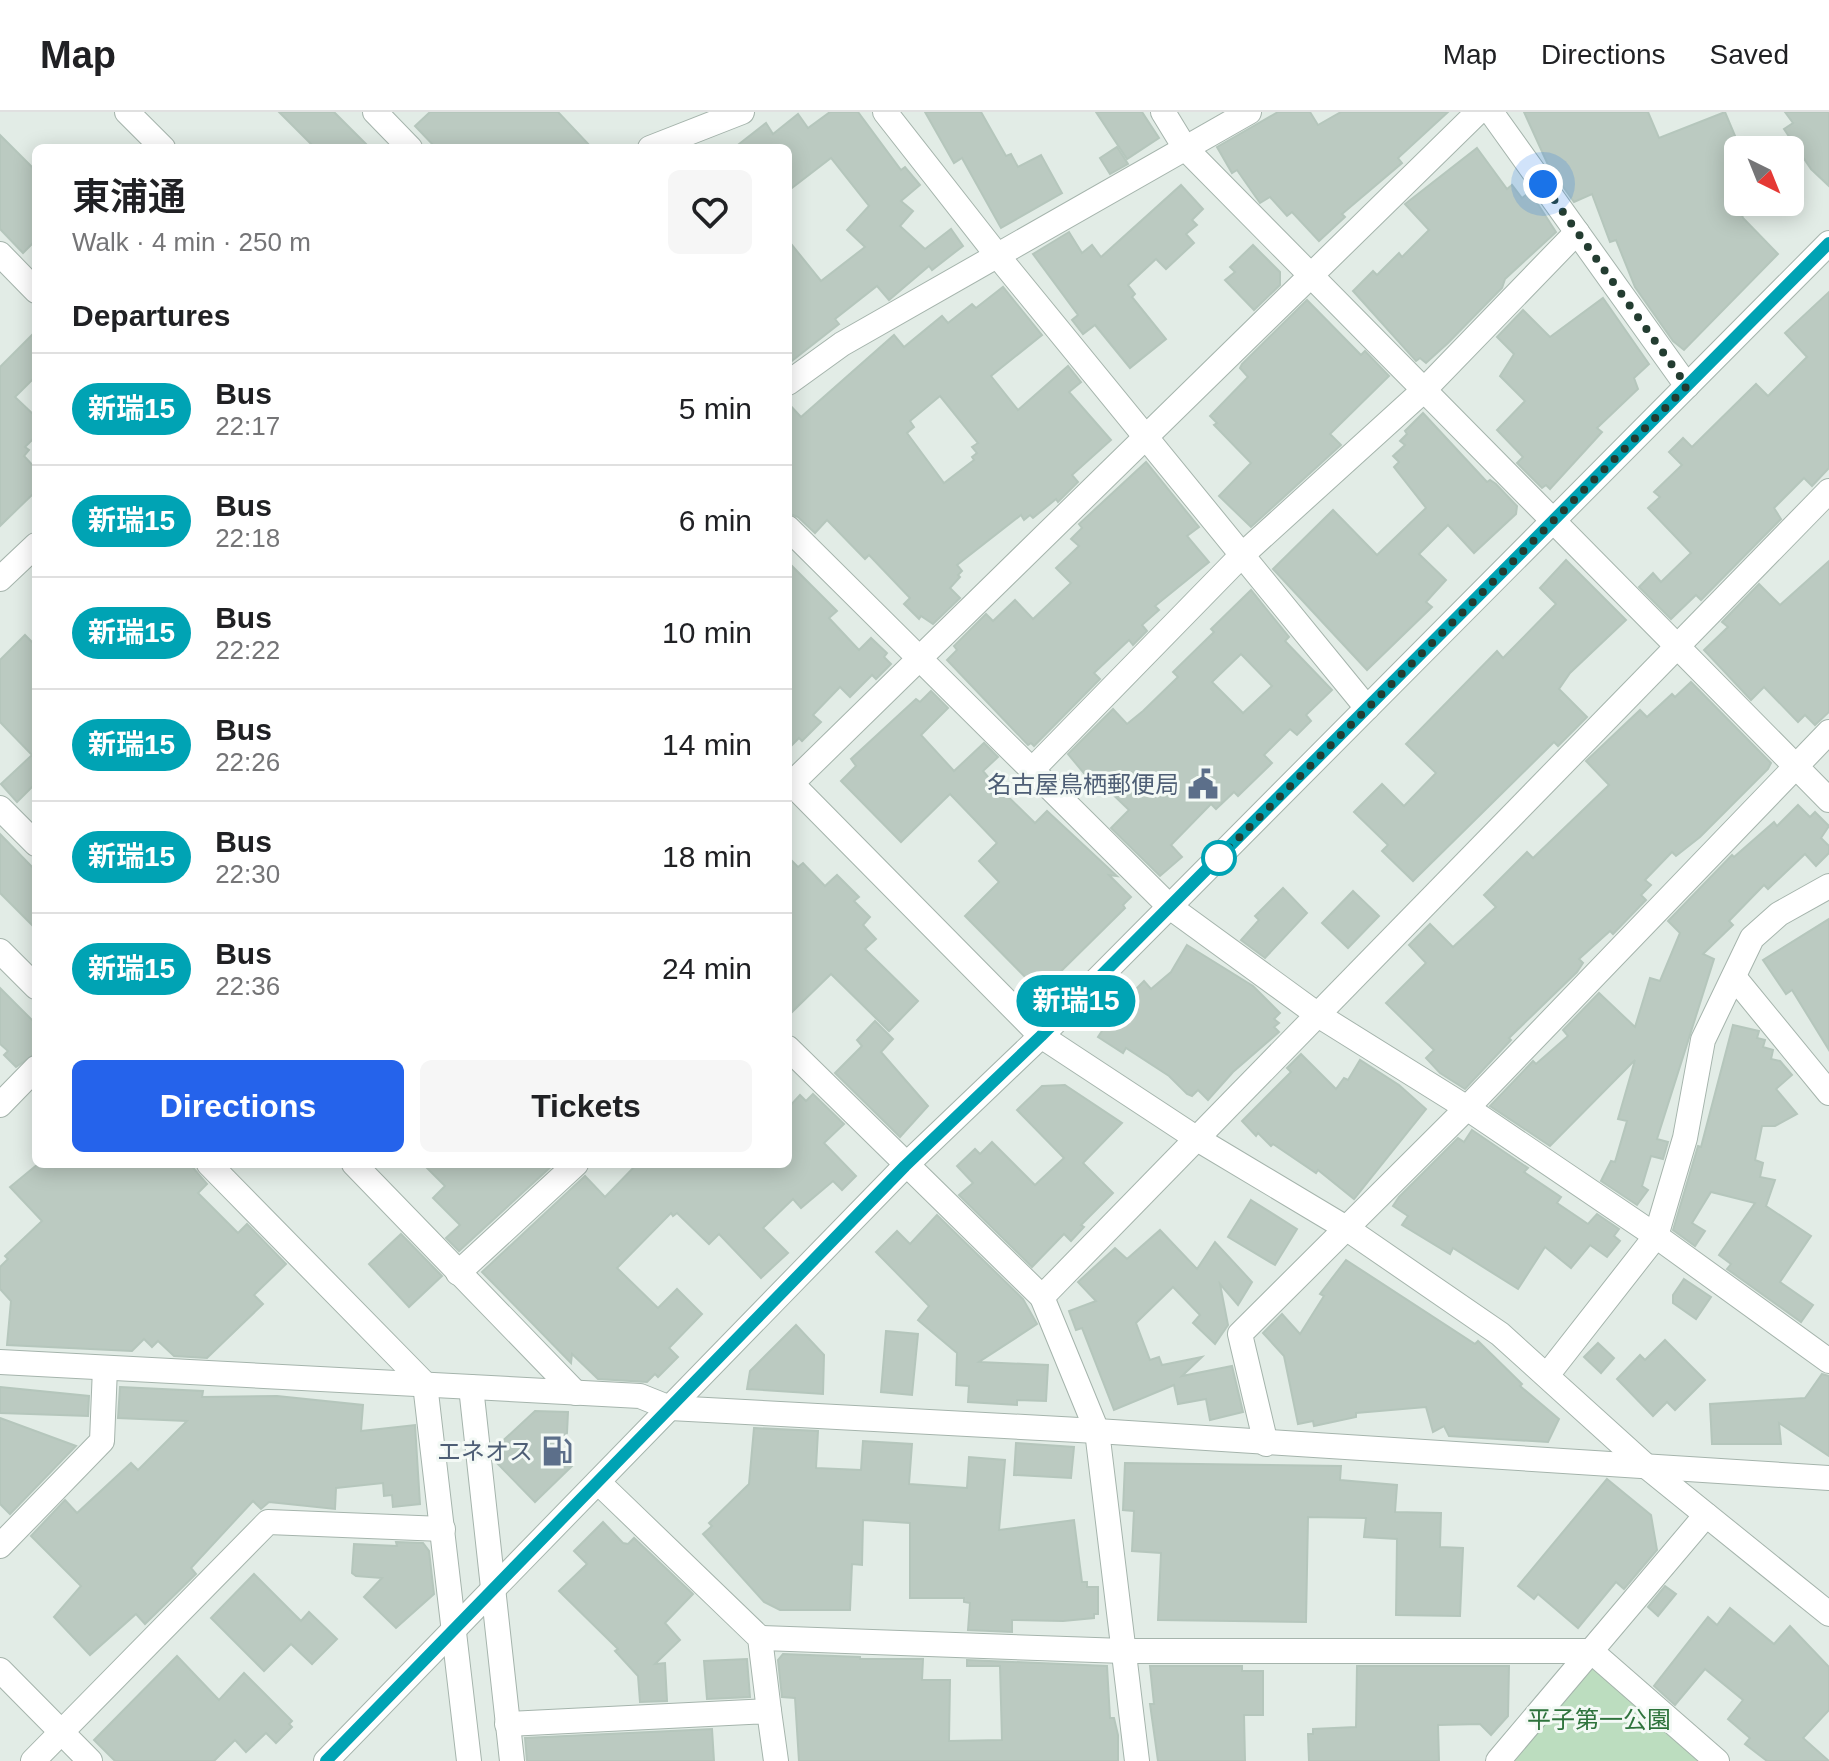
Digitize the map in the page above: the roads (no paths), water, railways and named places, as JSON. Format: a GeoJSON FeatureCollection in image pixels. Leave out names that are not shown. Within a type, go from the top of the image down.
{"type":"FeatureCollection","features":[{"type":"Feature","properties":{"kind":"street"},"geometry":{"type":"LineString","coordinates":[[127,112],[159,144]]}},
{"type":"Feature","properties":{"kind":"street"},"geometry":{"type":"LineString","coordinates":[[375,112],[406,144]]}},
{"type":"Feature","properties":{"kind":"street"},"geometry":{"type":"LineString","coordinates":[[660,144],[742,112]]}},
{"type":"Feature","properties":{"kind":"street"},"geometry":{"type":"LineString","coordinates":[[885,112],[997,255],[1367,708]]}},
{"type":"Feature","properties":{"kind":"street"},"geometry":{"type":"LineString","coordinates":[[1163,112],[1185,148],[1829,800]]}},
{"type":"Feature","properties":{"kind":"street"},"geometry":{"type":"LineString","coordinates":[[792,380],[842,344],[1249,112]]}},
{"type":"Feature","properties":{"kind":"street"},"geometry":{"type":"LineString","coordinates":[[792,781],[1478,112]]}},
{"type":"Feature","properties":{"kind":"street"},"geometry":{"type":"LineString","coordinates":[[1491,112],[1687,386]]}},
{"type":"Feature","properties":{"kind":"street"},"geometry":{"type":"LineString","coordinates":[[1031,771],[1241,556],[1424,390],[1577,232]]}},
{"type":"Feature","properties":{"kind":"street"},"geometry":{"type":"LineString","coordinates":[[326,1761],[905,1166],[1041,1036],[1829,243]]}},
{"type":"Feature","properties":{"kind":"street"},"geometry":{"type":"LineString","coordinates":[[2,259],[32,287]]}},
{"type":"Feature","properties":{"kind":"street"},"geometry":{"type":"LineString","coordinates":[[1042,1297],[1199,1140],[1829,491]]}},
{"type":"Feature","properties":{"kind":"street"},"geometry":{"type":"LineString","coordinates":[[792,532],[1170,907],[1318,1015],[1467,1108],[1656,1236],[1829,1361]]}},
{"type":"Feature","properties":{"kind":"street"},"geometry":{"type":"LineString","coordinates":[[0,579],[32,549]]}},
{"type":"Feature","properties":{"kind":"street"},"geometry":{"type":"LineString","coordinates":[[1266,1444],[1240,1334],[1467,1108],[1829,732]]}},
{"type":"Feature","properties":{"kind":"street"},"geometry":{"type":"LineString","coordinates":[[792,787],[1041,1036],[1199,1140],[1346,1228],[1500,1334],[1548,1374],[1647,1467],[1829,1614]]}},
{"type":"Feature","properties":{"kind":"street"},"geometry":{"type":"LineString","coordinates":[[0,808],[31,828]]}},
{"type":"Feature","properties":{"kind":"street"},"geometry":{"type":"LineString","coordinates":[[1548,1374],[1656,1236],[1685,1138],[1703,1040],[1752,938],[1779,914],[1829,886]]}},
{"type":"Feature","properties":{"kind":"street"},"geometry":{"type":"LineString","coordinates":[[0,951],[32,983]]}},
{"type":"Feature","properties":{"kind":"street"},"geometry":{"type":"LineString","coordinates":[[1734,977],[1829,1093]]}},
{"type":"Feature","properties":{"kind":"street"},"geometry":{"type":"LineString","coordinates":[[792,1052],[1042,1297],[1097,1431],[1137,1761]]}},
{"type":"Feature","properties":{"kind":"street"},"geometry":{"type":"LineString","coordinates":[[0,1105],[32,1072]]}},
{"type":"Feature","properties":{"kind":"street"},"geometry":{"type":"LineString","coordinates":[[213,1168],[425,1384],[469,1761]]}},
{"type":"Feature","properties":{"kind":"street"},"geometry":{"type":"LineString","coordinates":[[358,1168],[576,1393]]}},
{"type":"Feature","properties":{"kind":"street"},"geometry":{"type":"LineString","coordinates":[[458,1273],[572,1168]]}},
{"type":"Feature","properties":{"kind":"street"},"geometry":{"type":"LineString","coordinates":[[0,1362],[640,1396],[670,1408],[1097,1431],[1829,1478]]}},
{"type":"Feature","properties":{"kind":"street"},"geometry":{"type":"LineString","coordinates":[[0,1546],[102,1441],[105,1368]]}},
{"type":"Feature","properties":{"kind":"street"},"geometry":{"type":"LineString","coordinates":[[471,1387],[512,1761]]}},
{"type":"Feature","properties":{"kind":"street"},"geometry":{"type":"LineString","coordinates":[[598,1482],[760,1638],[776,1761]]}},
{"type":"Feature","properties":{"kind":"street"},"geometry":{"type":"LineString","coordinates":[[1498,1761],[1706,1515]]}},
{"type":"Feature","properties":{"kind":"street"},"geometry":{"type":"LineString","coordinates":[[33,1761],[268,1522],[443,1529]]}},
{"type":"Feature","properties":{"kind":"street"},"geometry":{"type":"LineString","coordinates":[[760,1638],[1124,1651],[1591,1651],[1717,1761]]}},
{"type":"Feature","properties":{"kind":"street"},"geometry":{"type":"LineString","coordinates":[[0,1670],[63,1730],[90,1761]]}},
{"type":"Feature","properties":{"kind":"street"},"geometry":{"type":"LineString","coordinates":[[507,1724],[769,1711]]}},
{"type":"Feature","properties":{"kind":"place","name":"名古屋鳥栖郵便局"},"geometry":{"type":"Point","coordinates":[1203,784]}},
{"type":"Feature","properties":{"kind":"place","name":"エネオス"},"geometry":{"type":"Point","coordinates":[557,1451]}},
{"type":"Feature","properties":{"kind":"park label","name":"平子第一公園"},"geometry":{"type":"Point","coordinates":[1599,1719]}}]}
